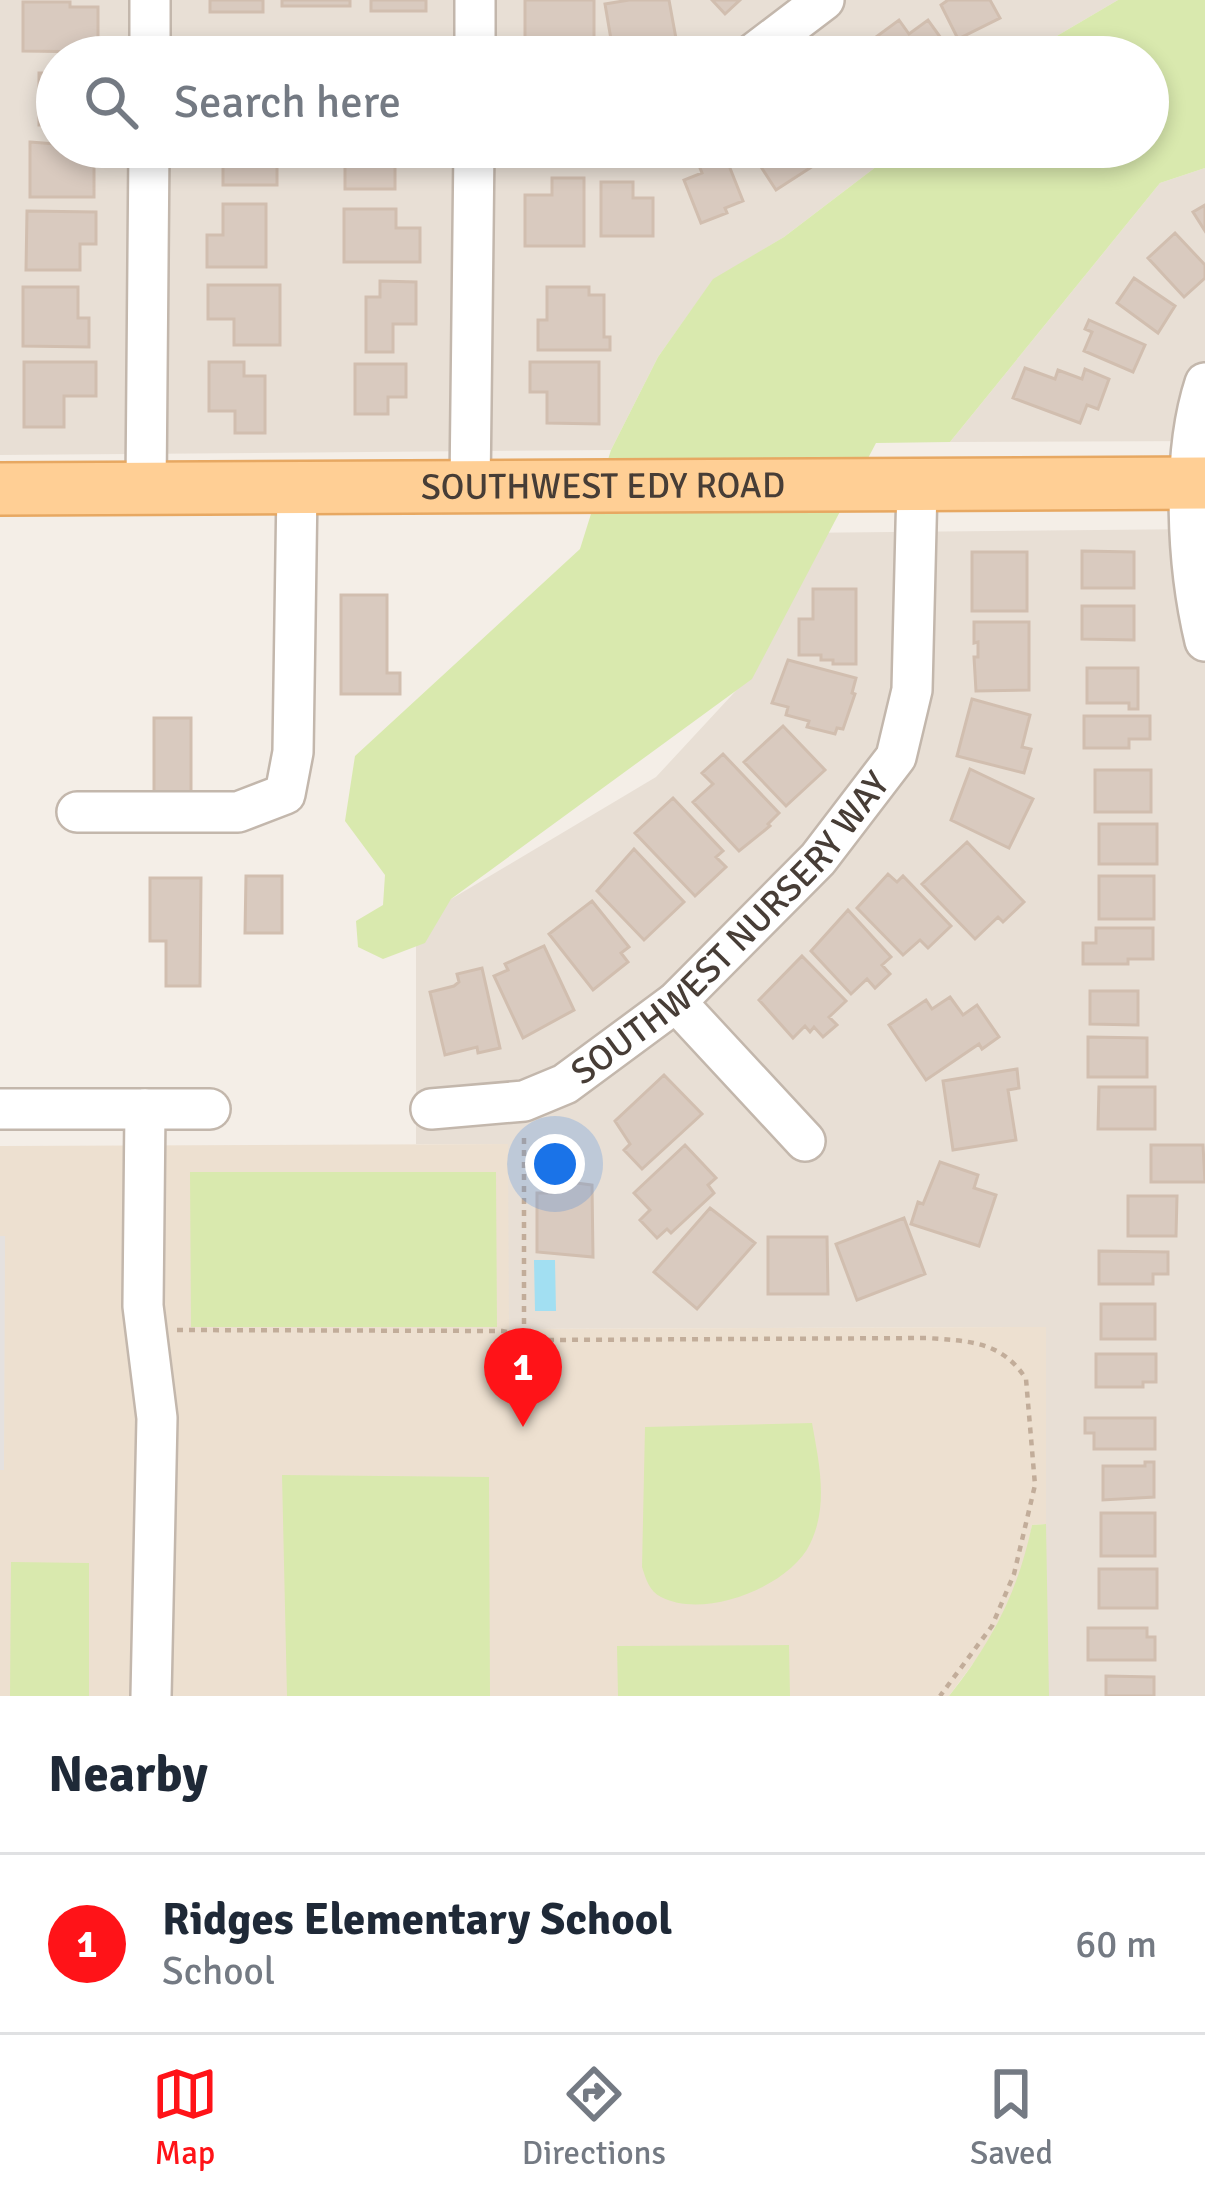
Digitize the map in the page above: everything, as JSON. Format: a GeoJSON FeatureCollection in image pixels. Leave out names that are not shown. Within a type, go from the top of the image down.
{"type":"FeatureCollection","features":[{"type":"Feature","properties":{"kind":"main road","name":"SOUTHWEST EDY ROAD"},"geometry":{"type":"LineString","coordinates":[[0,489],[1197,483]]}},
{"type":"Feature","properties":{"kind":"street"},"geometry":{"type":"LineString","coordinates":[[150,0],[150,36]]}},
{"type":"Feature","properties":{"kind":"street"},"geometry":{"type":"LineString","coordinates":[[475,0],[475,36]]}},
{"type":"Feature","properties":{"kind":"street"},"geometry":{"type":"LineString","coordinates":[[776,36],[824,0]]}},
{"type":"Feature","properties":{"kind":"street"},"geometry":{"type":"LineString","coordinates":[[146,488],[149,168]]}},
{"type":"Feature","properties":{"kind":"street"},"geometry":{"type":"LineString","coordinates":[[470,488],[474,168]]}},
{"type":"Feature","properties":{"kind":"street"},"geometry":{"type":"LineString","coordinates":[[1205,383],[1190,444],[1197,483],[1196,591],[1205,640]]}},
{"type":"Feature","properties":{"kind":"street","name":"SOUTHWEST NURSERY WAY"},"geometry":{"type":"LineString","coordinates":[[430,1108],[524,1102],[565,1084],[676,1002],[818,859],[896,757],[912,690],[916,486]]}},
{"type":"Feature","properties":{"kind":"street"},"geometry":{"type":"LineString","coordinates":[[77,812],[238,812],[285,794],[293,752],[297,488]]}},
{"type":"Feature","properties":{"kind":"street"},"geometry":{"type":"LineString","coordinates":[[676,1002],[805,1141]]}},
{"type":"Feature","properties":{"kind":"street"},"geometry":{"type":"LineString","coordinates":[[0,1109],[210,1109]]}},
{"type":"Feature","properties":{"kind":"street"},"geometry":{"type":"LineString","coordinates":[[145,1109],[143,1306],[157,1418],[151,1696]]}},
{"type":"Feature","properties":{"kind":"path"},"geometry":{"type":"LineString","coordinates":[[524,1102],[524,1336]]}},
{"type":"Feature","properties":{"kind":"path"},"geometry":{"type":"LineString","coordinates":[[166,1330],[502,1331],[544,1340],[927,1338],[980,1342],[1017,1365],[1026,1379],[1035,1485],[1014,1574],[992,1626],[940,1696]]}},
{"type":"Feature","properties":{"kind":"shaded area"},"geometry":{"type":"Polygon","coordinates":[[[0,0],[1118,0],[1057,36],[36,36],[36,168],[874,168],[784,237],[713,280],[658,357],[611,450],[0,455],[0,0]]]}},
{"type":"Feature","properties":{"kind":"shaded area"},"geometry":{"type":"Polygon","coordinates":[[[1205,168],[1205,441],[950,442],[1160,183],[1205,168]]]}},
{"type":"Feature","properties":{"kind":"shaded area"},"geometry":{"type":"Polygon","coordinates":[[[1205,529],[1205,1696],[1046,1696],[1045,1327],[508,1329],[508,1144],[416,1144],[416,920],[656,777],[744,682],[792,533],[1205,529]]]}},
{"type":"Feature","properties":{"kind":"shaded area"},"geometry":{"type":"Polygon","coordinates":[[[508,1144],[509,1329],[1046,1327],[1046,1524],[1032,1525],[1023,1570],[995,1634],[949,1696],[0,1696],[0,1146],[508,1144]]]}},
{"type":"Feature","properties":{"kind":"shaded area"},"geometry":{"type":"Polygon","coordinates":[[[0,1236],[5,1236],[4,1470],[0,1470],[0,1236]]]}},
{"type":"Feature","properties":{"kind":"green space"},"geometry":{"type":"Polygon","coordinates":[[[1118,0],[1205,0],[1205,168],[1160,183],[950,442],[876,443],[752,679],[451,899],[425,943],[383,959],[358,947],[356,921],[383,905],[385,875],[345,821],[355,756],[580,549],[611,450],[658,357],[713,279],[784,237],[874,168],[1169,168],[1169,36],[1057,36],[1118,0]]]}},
{"type":"Feature","properties":{"kind":"green space"},"geometry":{"type":"Polygon","coordinates":[[[190,1172],[496,1172],[497,1327],[191,1327],[190,1172]]]}},
{"type":"Feature","properties":{"kind":"green space"},"geometry":{"type":"Polygon","coordinates":[[[812,1423],[821,1499],[816,1529],[800,1559],[766,1585],[722,1601],[679,1603],[654,1591],[642,1567],[645,1427],[812,1423]]]}},
{"type":"Feature","properties":{"kind":"green space"},"geometry":{"type":"Polygon","coordinates":[[[282,1475],[489,1477],[490,1696],[287,1696],[282,1475]]]}},
{"type":"Feature","properties":{"kind":"green space"},"geometry":{"type":"Polygon","coordinates":[[[1046,1524],[1049,1696],[949,1696],[1001,1615],[1032,1525],[1046,1524]]]}},
{"type":"Feature","properties":{"kind":"green space"},"geometry":{"type":"Polygon","coordinates":[[[11,1562],[89,1563],[89,1696],[10,1696],[11,1562]]]}},
{"type":"Feature","properties":{"kind":"green space"},"geometry":{"type":"Polygon","coordinates":[[[789,1645],[790,1696],[618,1696],[617,1646],[789,1645]]]}},
{"type":"Feature","properties":{"kind":"water"},"geometry":{"type":"Polygon","coordinates":[[[534,1260],[555,1260],[556,1311],[535,1311],[534,1260]]]}},
{"type":"Feature","properties":{"kind":"building"},"geometry":{"type":"Polygon","coordinates":[[[210,0],[263,0],[263,12],[210,12],[210,0]]]}},
{"type":"Feature","properties":{"kind":"building"},"geometry":{"type":"Polygon","coordinates":[[[282,0],[350,0],[350,6],[282,6],[282,0]]]}},
{"type":"Feature","properties":{"kind":"building"},"geometry":{"type":"Polygon","coordinates":[[[371,0],[426,0],[426,11],[371,11],[371,0]]]}},
{"type":"Feature","properties":{"kind":"building"},"geometry":{"type":"Polygon","coordinates":[[[525,0],[594,0],[594,36],[525,36],[525,0]]]}},
{"type":"Feature","properties":{"kind":"building"},"geometry":{"type":"Polygon","coordinates":[[[669,0],[676,36],[610,36],[605,4],[669,0]]]}},
{"type":"Feature","properties":{"kind":"building"},"geometry":{"type":"Polygon","coordinates":[[[712,0],[740,0],[725,14],[712,0]]]}},
{"type":"Feature","properties":{"kind":"building"},"geometry":{"type":"Polygon","coordinates":[[[948,0],[990,0],[1000,18],[956,36],[941,5],[948,0]]]}},
{"type":"Feature","properties":{"kind":"building"},"geometry":{"type":"Polygon","coordinates":[[[23,2],[98,7],[98,36],[36,36],[36,51],[23,51],[23,2]]]}},
{"type":"Feature","properties":{"kind":"building"},"geometry":{"type":"Polygon","coordinates":[[[899,20],[909,34],[928,20],[940,36],[877,36],[899,20]]]}},
{"type":"Feature","properties":{"kind":"building"},"geometry":{"type":"Polygon","coordinates":[[[30,142],[36,142],[36,168],[94,168],[94,197],[30,197],[30,142]]]}},
{"type":"Feature","properties":{"kind":"building"},"geometry":{"type":"Polygon","coordinates":[[[223,168],[277,168],[277,185],[223,185],[223,168]]]}},
{"type":"Feature","properties":{"kind":"building"},"geometry":{"type":"Polygon","coordinates":[[[345,168],[395,168],[395,189],[345,189],[345,168]]]}},
{"type":"Feature","properties":{"kind":"building"},"geometry":{"type":"Polygon","coordinates":[[[700,168],[730,168],[743,201],[701,223],[684,180],[702,173],[700,168]]]}},
{"type":"Feature","properties":{"kind":"building"},"geometry":{"type":"Polygon","coordinates":[[[762,168],[810,168],[776,190],[762,168]]]}},
{"type":"Feature","properties":{"kind":"building"},"geometry":{"type":"Polygon","coordinates":[[[552,178],[584,178],[584,246],[525,246],[525,195],[552,195],[552,178]]]}},
{"type":"Feature","properties":{"kind":"building"},"geometry":{"type":"Polygon","coordinates":[[[601,182],[633,182],[633,198],[653,198],[653,236],[601,236],[601,182]]]}},
{"type":"Feature","properties":{"kind":"building"},"geometry":{"type":"Polygon","coordinates":[[[223,204],[266,204],[266,267],[207,267],[207,235],[223,235],[223,204]]]}},
{"type":"Feature","properties":{"kind":"building"},"geometry":{"type":"Polygon","coordinates":[[[1205,205],[1205,231],[1193,212],[1205,205]]]}},
{"type":"Feature","properties":{"kind":"building"},"geometry":{"type":"Polygon","coordinates":[[[344,209],[396,209],[396,228],[420,228],[420,262],[344,262],[344,209]]]}},
{"type":"Feature","properties":{"kind":"building"},"geometry":{"type":"Polygon","coordinates":[[[27,211],[96,212],[96,244],[80,244],[80,270],[26,270],[27,211]]]}},
{"type":"Feature","properties":{"kind":"building"},"geometry":{"type":"Polygon","coordinates":[[[1175,233],[1205,265],[1205,278],[1184,297],[1148,258],[1175,233]]]}},
{"type":"Feature","properties":{"kind":"building"},"geometry":{"type":"Polygon","coordinates":[[[1134,278],[1175,306],[1158,333],[1117,303],[1134,278]]]}},
{"type":"Feature","properties":{"kind":"building"},"geometry":{"type":"Polygon","coordinates":[[[380,281],[416,282],[416,324],[393,324],[393,352],[366,352],[366,297],[380,297],[380,281]]]}},
{"type":"Feature","properties":{"kind":"building"},"geometry":{"type":"Polygon","coordinates":[[[208,285],[280,285],[280,345],[234,345],[234,319],[208,319],[208,285]]]}},
{"type":"Feature","properties":{"kind":"building"},"geometry":{"type":"Polygon","coordinates":[[[23,287],[78,287],[78,318],[89,318],[89,347],[23,346],[23,287]]]}},
{"type":"Feature","properties":{"kind":"building"},"geometry":{"type":"Polygon","coordinates":[[[547,287],[589,287],[589,295],[604,295],[604,337],[610,337],[610,350],[538,350],[538,320],[547,320],[547,287]]]}},
{"type":"Feature","properties":{"kind":"building"},"geometry":{"type":"Polygon","coordinates":[[[1089,320],[1145,345],[1133,372],[1084,351],[1092,332],[1085,329],[1089,320]]]}},
{"type":"Feature","properties":{"kind":"building"},"geometry":{"type":"Polygon","coordinates":[[[24,362],[96,362],[96,396],[64,396],[64,427],[24,427],[24,362]]]}},
{"type":"Feature","properties":{"kind":"building"},"geometry":{"type":"Polygon","coordinates":[[[209,362],[244,362],[244,376],[265,376],[265,433],[235,433],[235,411],[209,411],[209,362]]]}},
{"type":"Feature","properties":{"kind":"building"},"geometry":{"type":"Polygon","coordinates":[[[530,362],[599,362],[599,424],[547,423],[547,392],[530,392],[530,362]]]}},
{"type":"Feature","properties":{"kind":"building"},"geometry":{"type":"Polygon","coordinates":[[[355,364],[406,364],[406,397],[388,397],[388,414],[355,414],[355,364]]]}},
{"type":"Feature","properties":{"kind":"building"},"geometry":{"type":"Polygon","coordinates":[[[1025,368],[1055,379],[1058,370],[1082,379],[1085,369],[1109,379],[1098,409],[1087,405],[1080,423],[1013,398],[1025,368]]]}},
{"type":"Feature","properties":{"kind":"building"},"geometry":{"type":"Polygon","coordinates":[[[1082,551],[1134,552],[1134,588],[1082,588],[1082,551]]]}},
{"type":"Feature","properties":{"kind":"building"},"geometry":{"type":"Polygon","coordinates":[[[972,552],[1027,552],[1027,611],[972,611],[972,552]]]}},
{"type":"Feature","properties":{"kind":"building"},"geometry":{"type":"Polygon","coordinates":[[[813,589],[856,589],[856,664],[799,655],[799,619],[813,619],[813,589]]]}},
{"type":"Feature","properties":{"kind":"building"},"geometry":{"type":"Polygon","coordinates":[[[341,595],[387,595],[387,673],[400,673],[400,694],[341,694],[341,595]]]}},
{"type":"Feature","properties":{"kind":"building"},"geometry":{"type":"Polygon","coordinates":[[[1082,606],[1134,606],[1134,640],[1082,639],[1082,606]]]}},
{"type":"Feature","properties":{"kind":"building"},"geometry":{"type":"Polygon","coordinates":[[[974,622],[1029,622],[1029,690],[976,691],[974,622]]]}},
{"type":"Feature","properties":{"kind":"building"},"geometry":{"type":"Polygon","coordinates":[[[788,660],[856,678],[843,729],[837,728],[835,734],[807,727],[809,721],[786,715],[788,707],[772,703],[788,660]]]}},
{"type":"Feature","properties":{"kind":"building"},"geometry":{"type":"Polygon","coordinates":[[[1087,668],[1138,668],[1138,709],[1129,709],[1129,703],[1087,703],[1087,668]]]}},
{"type":"Feature","properties":{"kind":"building"},"geometry":{"type":"Polygon","coordinates":[[[972,699],[1030,715],[1022,747],[1031,749],[1024,773],[957,756],[972,699]]]}},
{"type":"Feature","properties":{"kind":"building"},"geometry":{"type":"Polygon","coordinates":[[[1084,716],[1150,716],[1150,739],[1129,739],[1129,748],[1084,748],[1084,716]]]}},
{"type":"Feature","properties":{"kind":"building"},"geometry":{"type":"Polygon","coordinates":[[[154,718],[191,718],[191,796],[154,796],[154,718]]]}},
{"type":"Feature","properties":{"kind":"building"},"geometry":{"type":"Polygon","coordinates":[[[783,726],[825,770],[786,806],[744,762],[783,726]]]}},
{"type":"Feature","properties":{"kind":"building"},"geometry":{"type":"Polygon","coordinates":[[[723,754],[779,813],[739,851],[693,802],[713,784],[702,773],[723,754]]]}},
{"type":"Feature","properties":{"kind":"building"},"geometry":{"type":"Polygon","coordinates":[[[970,769],[1033,799],[1009,848],[951,820],[970,769]]]}},
{"type":"Feature","properties":{"kind":"building"},"geometry":{"type":"Polygon","coordinates":[[[1095,770],[1151,770],[1151,812],[1095,812],[1095,770]]]}},
{"type":"Feature","properties":{"kind":"building"},"geometry":{"type":"Polygon","coordinates":[[[673,798],[723,851],[716,857],[726,867],[695,896],[635,833],[673,798]]]}},
{"type":"Feature","properties":{"kind":"building"},"geometry":{"type":"Polygon","coordinates":[[[1099,824],[1157,824],[1157,864],[1099,864],[1099,824]]]}},
{"type":"Feature","properties":{"kind":"building"},"geometry":{"type":"Polygon","coordinates":[[[967,842],[1024,902],[1003,922],[998,917],[975,939],[922,884],[967,842]]]}},
{"type":"Feature","properties":{"kind":"building"},"geometry":{"type":"Polygon","coordinates":[[[634,849],[684,902],[644,940],[597,891],[634,849]]]}},
{"type":"Feature","properties":{"kind":"building"},"geometry":{"type":"Polygon","coordinates":[[[888,874],[897,882],[903,876],[951,926],[928,948],[920,940],[903,955],[857,908],[888,874]]]}},
{"type":"Feature","properties":{"kind":"building"},"geometry":{"type":"Polygon","coordinates":[[[246,876],[282,876],[282,933],[245,933],[246,876]]]}},
{"type":"Feature","properties":{"kind":"building"},"geometry":{"type":"Polygon","coordinates":[[[1099,876],[1154,876],[1154,919],[1099,919],[1099,876]]]}},
{"type":"Feature","properties":{"kind":"building"},"geometry":{"type":"Polygon","coordinates":[[[150,878],[201,878],[200,986],[166,986],[166,941],[150,941],[150,878]]]}},
{"type":"Feature","properties":{"kind":"building"},"geometry":{"type":"Polygon","coordinates":[[[592,901],[629,947],[621,953],[628,962],[593,990],[549,934],[592,901]]]}},
{"type":"Feature","properties":{"kind":"building"},"geometry":{"type":"Polygon","coordinates":[[[848,910],[891,957],[882,965],[890,974],[875,988],[867,979],[851,994],[811,951],[848,910]]]}},
{"type":"Feature","properties":{"kind":"building"},"geometry":{"type":"Polygon","coordinates":[[[1096,928],[1153,928],[1153,959],[1083,964],[1083,943],[1096,943],[1096,928]]]}},
{"type":"Feature","properties":{"kind":"building"},"geometry":{"type":"Polygon","coordinates":[[[544,946],[574,1010],[523,1038],[494,976],[508,970],[505,964],[544,946]]]}},
{"type":"Feature","properties":{"kind":"building"},"geometry":{"type":"Polygon","coordinates":[[[802,956],[846,1001],[829,1017],[837,1025],[823,1037],[814,1027],[810,1032],[805,1026],[793,1038],[759,1000],[802,956]]]}},
{"type":"Feature","properties":{"kind":"building"},"geometry":{"type":"Polygon","coordinates":[[[482,968],[500,1048],[478,1053],[477,1047],[445,1055],[430,992],[454,986],[459,982],[457,974],[482,968]]]}},
{"type":"Feature","properties":{"kind":"building"},"geometry":{"type":"Polygon","coordinates":[[[1090,991],[1138,991],[1138,1025],[1090,1024],[1090,991]]]}},
{"type":"Feature","properties":{"kind":"building"},"geometry":{"type":"Polygon","coordinates":[[[950,997],[963,1015],[977,1005],[999,1037],[982,1049],[979,1044],[926,1080],[889,1025],[926,1000],[932,1009],[950,997]]]}},
{"type":"Feature","properties":{"kind":"building"},"geometry":{"type":"Polygon","coordinates":[[[1088,1037],[1147,1038],[1147,1077],[1088,1077],[1088,1037]]]}},
{"type":"Feature","properties":{"kind":"building"},"geometry":{"type":"Polygon","coordinates":[[[1017,1069],[1019,1088],[1008,1090],[1016,1140],[953,1150],[943,1081],[1017,1069]]]}},
{"type":"Feature","properties":{"kind":"building"},"geometry":{"type":"Polygon","coordinates":[[[664,1075],[702,1114],[642,1169],[624,1150],[630,1144],[615,1121],[664,1075]]]}},
{"type":"Feature","properties":{"kind":"building"},"geometry":{"type":"Polygon","coordinates":[[[1099,1087],[1155,1087],[1155,1129],[1098,1129],[1099,1087]]]}},
{"type":"Feature","properties":{"kind":"building"},"geometry":{"type":"Polygon","coordinates":[[[685,1145],[716,1178],[708,1185],[714,1193],[671,1233],[667,1229],[657,1238],[640,1220],[650,1210],[634,1193],[685,1145]]]}},
{"type":"Feature","properties":{"kind":"building"},"geometry":{"type":"Polygon","coordinates":[[[1151,1145],[1203,1145],[1205,1182],[1151,1182],[1151,1145]]]}},
{"type":"Feature","properties":{"kind":"building"},"geometry":{"type":"Polygon","coordinates":[[[940,1162],[978,1175],[974,1188],[996,1195],[979,1246],[911,1224],[940,1162]]]}},
{"type":"Feature","properties":{"kind":"building"},"geometry":{"type":"Polygon","coordinates":[[[569,1182],[592,1185],[593,1257],[537,1252],[537,1193],[569,1187],[569,1182]]]}},
{"type":"Feature","properties":{"kind":"building"},"geometry":{"type":"Polygon","coordinates":[[[1128,1196],[1177,1196],[1176,1236],[1128,1236],[1128,1196]]]}},
{"type":"Feature","properties":{"kind":"building"},"geometry":{"type":"Polygon","coordinates":[[[710,1208],[755,1243],[697,1309],[654,1272],[710,1208]]]}},
{"type":"Feature","properties":{"kind":"building"},"geometry":{"type":"Polygon","coordinates":[[[904,1218],[925,1274],[857,1300],[836,1244],[904,1218]]]}},
{"type":"Feature","properties":{"kind":"building"},"geometry":{"type":"Polygon","coordinates":[[[768,1237],[827,1237],[828,1294],[768,1294],[768,1237]]]}},
{"type":"Feature","properties":{"kind":"building"},"geometry":{"type":"Polygon","coordinates":[[[1099,1251],[1168,1252],[1168,1274],[1153,1274],[1153,1284],[1099,1284],[1099,1251]]]}},
{"type":"Feature","properties":{"kind":"building"},"geometry":{"type":"Polygon","coordinates":[[[1101,1304],[1155,1304],[1155,1339],[1101,1339],[1101,1304]]]}},
{"type":"Feature","properties":{"kind":"building"},"geometry":{"type":"Polygon","coordinates":[[[1096,1354],[1156,1354],[1156,1382],[1143,1382],[1143,1387],[1096,1387],[1096,1354]]]}},
{"type":"Feature","properties":{"kind":"building"},"geometry":{"type":"Polygon","coordinates":[[[1085,1418],[1155,1418],[1155,1449],[1094,1449],[1094,1433],[1085,1433],[1085,1418]]]}},
{"type":"Feature","properties":{"kind":"building"},"geometry":{"type":"Polygon","coordinates":[[[1145,1462],[1154,1462],[1154,1497],[1103,1500],[1103,1466],[1145,1466],[1145,1462]]]}},
{"type":"Feature","properties":{"kind":"building"},"geometry":{"type":"Polygon","coordinates":[[[1101,1513],[1155,1513],[1155,1556],[1101,1556],[1101,1513]]]}},
{"type":"Feature","properties":{"kind":"building"},"geometry":{"type":"Polygon","coordinates":[[[1099,1569],[1157,1569],[1157,1608],[1099,1608],[1099,1569]]]}},
{"type":"Feature","properties":{"kind":"building"},"geometry":{"type":"Polygon","coordinates":[[[1088,1628],[1147,1628],[1147,1637],[1155,1637],[1155,1660],[1088,1660],[1088,1628]]]}},
{"type":"Feature","properties":{"kind":"building"},"geometry":{"type":"Polygon","coordinates":[[[1106,1676],[1154,1677],[1154,1696],[1106,1696],[1106,1676]]]}},
{"type":"Feature","properties":{"kind":"place","name":"Ridges Elementary School"},"geometry":{"type":"Point","coordinates":[523,1427]}}]}
